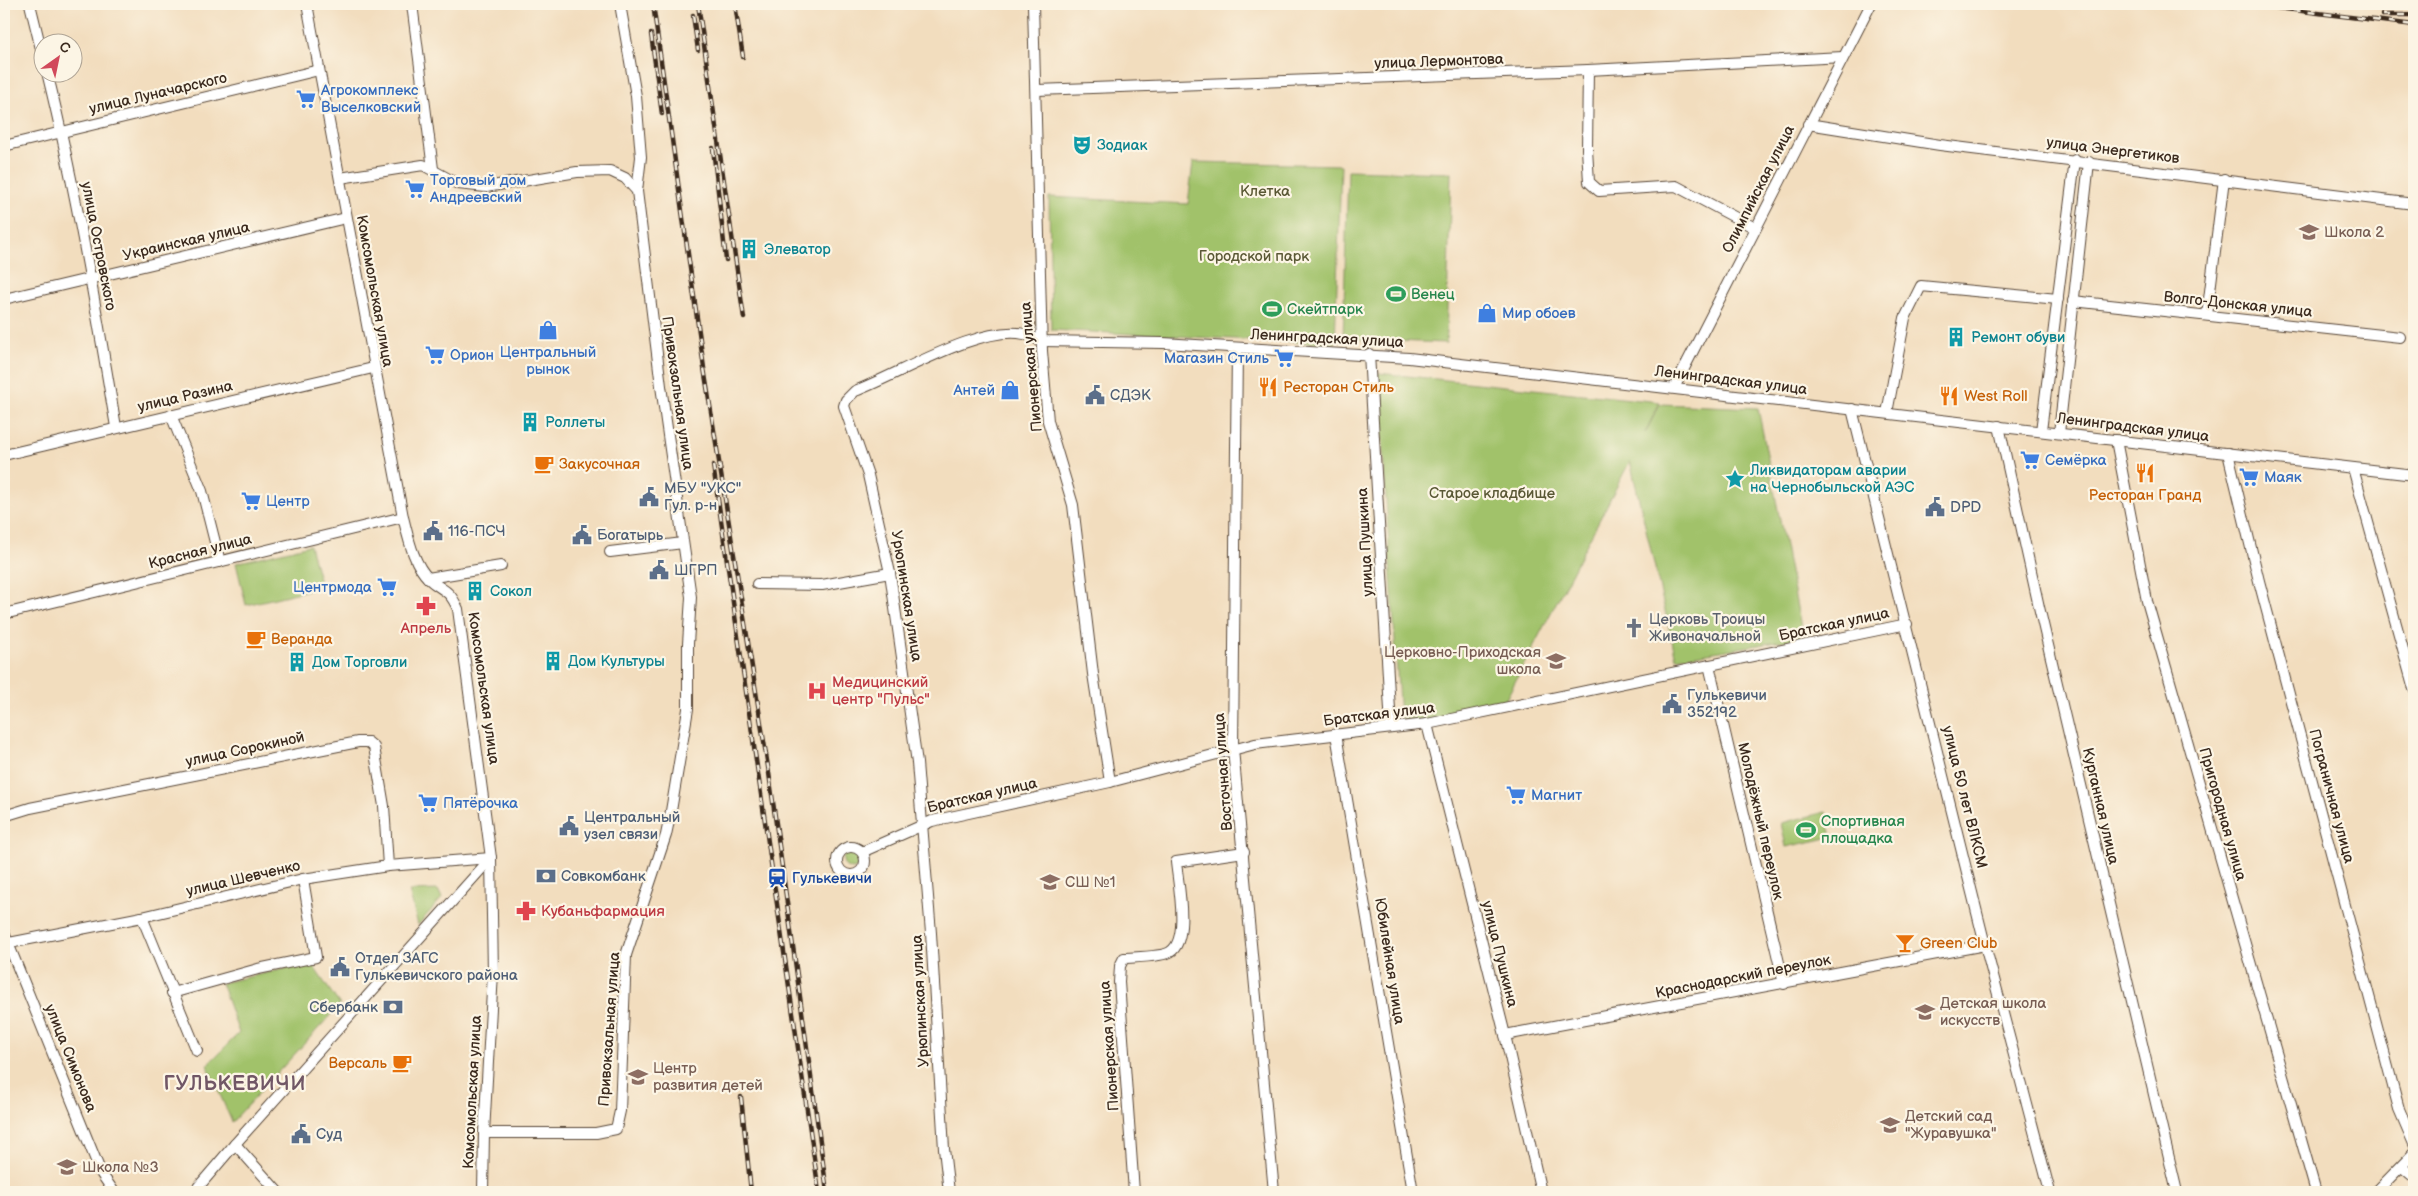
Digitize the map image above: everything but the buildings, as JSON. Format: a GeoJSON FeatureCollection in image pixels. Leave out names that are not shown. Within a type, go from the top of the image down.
{"type":"FeatureCollection","features":[{"type":"Feature","properties":{"kind":"street"},"geometry":{"type":"LineString","coordinates":[[30,4],[37,32]]}},
{"type":"Feature","properties":{"kind":"street","name":"Комсомольская улица"},"geometry":{"type":"LineString","coordinates":[[307,4],[373,368],[403,517],[416,558],[428,578],[444,588],[452,597],[458,609],[491,858],[493,973],[484,1132],[483,1192]]}},
{"type":"Feature","properties":{"kind":"street"},"geometry":{"type":"LineString","coordinates":[[412,4],[433,170]]}},
{"type":"Feature","properties":{"kind":"street","name":"Привокзальная улица"},"geometry":{"type":"LineString","coordinates":[[484,1132],[596,1133],[616,1129],[620,1111],[626,955],[666,835],[688,709],[688,644],[691,597],[637,191],[641,157],[636,96],[620,4]]}},
{"type":"Feature","properties":{"kind":"street","name":"Пионерская улица"},"geometry":{"type":"LineString","coordinates":[[1033,4],[1037,90],[1042,341],[1048,421],[1073,505],[1093,674],[1110,782]]}},
{"type":"Feature","properties":{"kind":"street","name":"Олимпийская улица"},"geometry":{"type":"LineString","coordinates":[[1674,388],[1754,228],[1871,4]]}},
{"type":"Feature","properties":{"kind":"street","name":"улица Лермонтова"},"geometry":{"type":"LineString","coordinates":[[1037,90],[1588,70],[1842,57]]}},
{"type":"Feature","properties":{"kind":"street","name":"улица Луначарского"},"geometry":{"type":"LineString","coordinates":[[4,146],[319,70]]}},
{"type":"Feature","properties":{"kind":"street"},"geometry":{"type":"LineString","coordinates":[[1588,70],[1587,149],[1589,182],[1599,191],[1676,186],[1754,228]]}},
{"type":"Feature","properties":{"kind":"street","name":"улица Островского"},"geometry":{"type":"LineString","coordinates":[[50,82],[62,131],[91,278],[116,427]]}},
{"type":"Feature","properties":{"kind":"street","name":"улица Энергетиков"},"geometry":{"type":"LineString","coordinates":[[1808,124],[1940,145],[2075,160],[2414,204]]}},
{"type":"Feature","properties":{"kind":"street"},"geometry":{"type":"LineString","coordinates":[[2041,431],[2075,160]]}},
{"type":"Feature","properties":{"kind":"street"},"geometry":{"type":"LineString","coordinates":[[2059,433],[2089,162]]}},
{"type":"Feature","properties":{"kind":"street"},"geometry":{"type":"LineString","coordinates":[[340,178],[423,165],[458,184],[486,187],[577,172],[610,171],[625,178],[637,191]]}},
{"type":"Feature","properties":{"kind":"street"},"geometry":{"type":"LineString","coordinates":[[2207,315],[2224,179]]}},
{"type":"Feature","properties":{"kind":"street","name":"Украинская улица"},"geometry":{"type":"LineString","coordinates":[[4,299],[346,218]]}},
{"type":"Feature","properties":{"kind":"street"},"geometry":{"type":"LineString","coordinates":[[1887,413],[1905,318],[1922,286],[2058,299]]}},
{"type":"Feature","properties":{"kind":"street","name":"Волго-Донская улица"},"geometry":{"type":"LineString","coordinates":[[2073,300],[2400,337]]}},
{"type":"Feature","properties":{"kind":"street","name":"Урюпинская улица"},"geometry":{"type":"LineString","coordinates":[[949,1192],[944,1149],[931,933],[917,763],[890,573],[875,501],[844,406],[846,400],[855,391],[988,335],[1024,334],[1042,341]]}},
{"type":"Feature","properties":{"kind":"street","name":"Ленинградская улица"},"geometry":{"type":"LineString","coordinates":[[1042,341],[1154,343],[1369,354],[2414,475]]}},
{"type":"Feature","properties":{"kind":"street","name":"Восточная улица"},"geometry":{"type":"LineString","coordinates":[[1237,348],[1233,749],[1274,1192]]}},
{"type":"Feature","properties":{"kind":"street","name":"улица Пушкина"},"geometry":{"type":"LineString","coordinates":[[1369,354],[1391,727]]}},
{"type":"Feature","properties":{"kind":"street","name":"улица Разина"},"geometry":{"type":"LineString","coordinates":[[4,455],[116,427],[373,368]]}},
{"type":"Feature","properties":{"kind":"street","name":"улица 50 лет ВЛКСМ"},"geometry":{"type":"LineString","coordinates":[[1852,409],[2050,1192]]}},
{"type":"Feature","properties":{"kind":"street"},"geometry":{"type":"LineString","coordinates":[[171,415],[202,491],[220,562]]}},
{"type":"Feature","properties":{"kind":"street","name":"Курганная улица"},"geometry":{"type":"LineString","coordinates":[[1999,426],[2038,607],[2177,1192]]}},
{"type":"Feature","properties":{"kind":"street","name":"Пригородная улица"},"geometry":{"type":"LineString","coordinates":[[2116,440],[2147,601],[2316,1192]]}},
{"type":"Feature","properties":{"kind":"street","name":"Пограничная улица"},"geometry":{"type":"LineString","coordinates":[[2228,453],[2259,581],[2399,1109],[2414,1144]]}},
{"type":"Feature","properties":{"kind":"street"},"geometry":{"type":"LineString","coordinates":[[2353,468],[2414,689]]}},
{"type":"Feature","properties":{"kind":"street","name":"Красная улица"},"geometry":{"type":"LineString","coordinates":[[4,614],[403,517]]}},
{"type":"Feature","properties":{"kind":"street"},"geometry":{"type":"LineString","coordinates":[[610,552],[683,543]]}},
{"type":"Feature","properties":{"kind":"street"},"geometry":{"type":"LineString","coordinates":[[428,578],[501,566]]}},
{"type":"Feature","properties":{"kind":"street"},"geometry":{"type":"LineString","coordinates":[[757,584],[822,585],[890,573]]}},
{"type":"Feature","properties":{"kind":"street","name":"Братская улица"},"geometry":{"type":"LineString","coordinates":[[862,852],[932,821],[1110,782],[1255,744],[1427,724],[1907,624]]}},
{"type":"Feature","properties":{"kind":"street","name":"Молодёжный переулок"},"geometry":{"type":"LineString","coordinates":[[1709,665],[1784,984]]}},
{"type":"Feature","properties":{"kind":"street","name":"улица Пушкина"},"geometry":{"type":"LineString","coordinates":[[1427,724],[1505,1035],[1541,1192]]}},
{"type":"Feature","properties":{"kind":"street","name":"Юбилейная улица"},"geometry":{"type":"LineString","coordinates":[[1336,734],[1413,1192]]}},
{"type":"Feature","properties":{"kind":"street","name":"улица Сорокиной"},"geometry":{"type":"LineString","coordinates":[[4,816],[40,806],[358,742],[368,742],[374,747],[376,755],[384,806],[388,866]]}},
{"type":"Feature","properties":{"kind":"street","name":"Пионерская улица"},"geometry":{"type":"LineString","coordinates":[[1134,1192],[1119,982],[1120,966],[1124,958],[1169,953],[1178,946],[1182,931],[1176,862],[1244,852]]}},
{"type":"Feature","properties":{"kind":"street"},"geometry":{"type":"LineString","coordinates":[[194,1192],[491,858]]}},
{"type":"Feature","properties":{"kind":"street","name":"улица Шевченко"},"geometry":{"type":"LineString","coordinates":[[6,944],[303,880],[388,866],[491,858]]}},
{"type":"Feature","properties":{"kind":"street"},"geometry":{"type":"LineString","coordinates":[[172,993],[258,969],[316,957],[303,880]]}},
{"type":"Feature","properties":{"kind":"street"},"geometry":{"type":"LineString","coordinates":[[142,916],[197,1052]]}},
{"type":"Feature","properties":{"kind":"street","name":"улица Симонова"},"geometry":{"type":"LineString","coordinates":[[4,933],[6,944],[101,1173],[114,1192]]}},
{"type":"Feature","properties":{"kind":"street","name":"Краснодарский переулок"},"geometry":{"type":"LineString","coordinates":[[1505,1035],[1986,945]]}},
{"type":"Feature","properties":{"kind":"street"},"geometry":{"type":"LineString","coordinates":[[235,1144],[278,1192]]}},
{"type":"Feature","properties":{"kind":"street"},"geometry":{"type":"LineString","coordinates":[[2376,1192],[2414,1153]]}},
{"type":"Feature","properties":{"kind":"street"},"geometry":{"type":"LineString","coordinates":[[2402,1166],[2414,1177]]}},
{"type":"Feature","properties":{"kind":"green space","name":"Городской парк"},"geometry":{"type":"Polygon","coordinates":[[[1193,162],[1341,165],[1335,344],[1051,330],[1049,197],[1188,204],[1193,162]]]}},
{"type":"Feature","properties":{"kind":"green space","name":"Венец"},"geometry":{"type":"Polygon","coordinates":[[[1348,170],[1451,173],[1446,343],[1343,339],[1348,170]]]}},
{"type":"Feature","properties":{"kind":"green space","name":"Старое кладбище"},"geometry":{"type":"Polygon","coordinates":[[[1378,373],[1660,402],[1645,433],[1660,404],[1758,408],[1803,638],[1676,658],[1630,461],[1505,701],[1419,722],[1400,718],[1378,373]]]}},
{"type":"Feature","properties":{"kind":"green space"},"geometry":{"type":"Polygon","coordinates":[[[310,545],[321,587],[246,605],[236,563],[310,545]]]}},
{"type":"Feature","properties":{"kind":"green space","name":"Спортивная площадка"},"geometry":{"type":"Polygon","coordinates":[[[1826,812],[1832,837],[1786,847],[1781,823],[1826,812]]]}},
{"type":"Feature","properties":{"kind":"green space"},"geometry":{"type":"Polygon","coordinates":[[[852,851],[858,854],[861,860],[858,866],[852,869],[846,866],[843,860],[846,854],[852,851]]]}},
{"type":"Feature","properties":{"kind":"green space"},"geometry":{"type":"Polygon","coordinates":[[[438,890],[442,898],[418,925],[409,891],[438,890]]]}},
{"type":"Feature","properties":{"kind":"green space"},"geometry":{"type":"Polygon","coordinates":[[[311,963],[340,1005],[232,1122],[207,1065],[239,1033],[221,983],[311,963]]]}},
{"type":"Feature","properties":{"kind":"railway"},"geometry":{"type":"LineString","coordinates":[[653,4],[704,368],[769,773],[827,1192]]}},
{"type":"Feature","properties":{"kind":"railway"},"geometry":{"type":"LineString","coordinates":[[698,4],[744,318]]}},
{"type":"Feature","properties":{"kind":"railway"},"geometry":{"type":"LineString","coordinates":[[735,4],[743,57]]}},
{"type":"Feature","properties":{"kind":"railway"},"geometry":{"type":"LineString","coordinates":[[2245,4],[2414,25]]}},
{"type":"Feature","properties":{"kind":"railway"},"geometry":{"type":"LineString","coordinates":[[693,15],[698,50]]}},
{"type":"Feature","properties":{"kind":"railway"},"geometry":{"type":"LineString","coordinates":[[2382,15],[2414,15]]}},
{"type":"Feature","properties":{"kind":"railway"},"geometry":{"type":"LineString","coordinates":[[651,34],[662,114]]}},
{"type":"Feature","properties":{"kind":"railway"},"geometry":{"type":"LineString","coordinates":[[713,148],[726,260]]}},
{"type":"Feature","properties":{"kind":"railway"},"geometry":{"type":"LineString","coordinates":[[713,465],[819,1192]]}},
{"type":"Feature","properties":{"kind":"railway"},"geometry":{"type":"LineString","coordinates":[[741,1097],[751,1192]]}},
{"type":"Feature","properties":{"kind":"place","name":"Агрокомплекс Выселковский"},"geometry":{"type":"Point","coordinates":[306,99]}},
{"type":"Feature","properties":{"kind":"place","name":"Зодиак"},"geometry":{"type":"Point","coordinates":[1082,145]}},
{"type":"Feature","properties":{"kind":"place","name":"Торговый дом Андреевский"},"geometry":{"type":"Point","coordinates":[415,189]}},
{"type":"Feature","properties":{"kind":"place","name":"Школа 2"},"geometry":{"type":"Point","coordinates":[2309,232]}},
{"type":"Feature","properties":{"kind":"place","name":"Элеватор"},"geometry":{"type":"Point","coordinates":[749,249]}},
{"type":"Feature","properties":{"kind":"place","name":"Венец"},"geometry":{"type":"Point","coordinates":[1396,294]}},
{"type":"Feature","properties":{"kind":"place","name":"Скейтпарк"},"geometry":{"type":"Point","coordinates":[1272,309]}},
{"type":"Feature","properties":{"kind":"place","name":"Мир обоев"},"geometry":{"type":"Point","coordinates":[1487,313]}},
{"type":"Feature","properties":{"kind":"place","name":"Центральный рынок"},"geometry":{"type":"Point","coordinates":[548,330]}},
{"type":"Feature","properties":{"kind":"place","name":"Ремонт обуви"},"geometry":{"type":"Point","coordinates":[1956,337]}},
{"type":"Feature","properties":{"kind":"place","name":"Орион"},"geometry":{"type":"Point","coordinates":[435,355]}},
{"type":"Feature","properties":{"kind":"place","name":"Магазин Стиль"},"geometry":{"type":"Point","coordinates":[1284,358]}},
{"type":"Feature","properties":{"kind":"place","name":"Ресторан Стиль"},"geometry":{"type":"Point","coordinates":[1268,387]}},
{"type":"Feature","properties":{"kind":"place","name":"Антей"},"geometry":{"type":"Point","coordinates":[1010,390]}},
{"type":"Feature","properties":{"kind":"place","name":"СДЭК"},"geometry":{"type":"Point","coordinates":[1095,395]}},
{"type":"Feature","properties":{"kind":"place","name":"West Roll"},"geometry":{"type":"Point","coordinates":[1949,396]}},
{"type":"Feature","properties":{"kind":"place","name":"Роллеты"},"geometry":{"type":"Point","coordinates":[530,422]}},
{"type":"Feature","properties":{"kind":"place","name":"Семёрка"},"geometry":{"type":"Point","coordinates":[2030,460]}},
{"type":"Feature","properties":{"kind":"place","name":"Закусочная"},"geometry":{"type":"Point","coordinates":[544,464]}},
{"type":"Feature","properties":{"kind":"place","name":"Ресторан Гранд"},"geometry":{"type":"Point","coordinates":[2145,473]}},
{"type":"Feature","properties":{"kind":"place","name":"Маяк"},"geometry":{"type":"Point","coordinates":[2249,477]}},
{"type":"Feature","properties":{"kind":"place","name":"Ликвидаторам аварии на Чернобыльской АЭС"},"geometry":{"type":"Point","coordinates":[1735,479]}},
{"type":"Feature","properties":{"kind":"place","name":"МБУ \"УКС\" Гул. р-н"},"geometry":{"type":"Point","coordinates":[649,497]}},
{"type":"Feature","properties":{"kind":"place","name":"Центр"},"geometry":{"type":"Point","coordinates":[251,501]}},
{"type":"Feature","properties":{"kind":"place","name":"DPD"},"geometry":{"type":"Point","coordinates":[1935,507]}},
{"type":"Feature","properties":{"kind":"place","name":"116-ПСЧ"},"geometry":{"type":"Point","coordinates":[433,531]}},
{"type":"Feature","properties":{"kind":"place","name":"Богатырь"},"geometry":{"type":"Point","coordinates":[582,535]}},
{"type":"Feature","properties":{"kind":"place","name":"ШГРП"},"geometry":{"type":"Point","coordinates":[659,570]}},
{"type":"Feature","properties":{"kind":"place","name":"Центрмода"},"geometry":{"type":"Point","coordinates":[387,587]}},
{"type":"Feature","properties":{"kind":"place","name":"Сокол"},"geometry":{"type":"Point","coordinates":[475,591]}},
{"type":"Feature","properties":{"kind":"place","name":"Апрель"},"geometry":{"type":"Point","coordinates":[426,606]}},
{"type":"Feature","properties":{"kind":"place","name":"Церковь Троицы Живоначальной"},"geometry":{"type":"Point","coordinates":[1634,628]}},
{"type":"Feature","properties":{"kind":"place","name":"Веранда"},"geometry":{"type":"Point","coordinates":[256,639]}},
{"type":"Feature","properties":{"kind":"place","name":"Дом Культуры"},"geometry":{"type":"Point","coordinates":[553,661]}},
{"type":"Feature","properties":{"kind":"place","name":"Церковно-Приходская школа"},"geometry":{"type":"Point","coordinates":[1556,661]}},
{"type":"Feature","properties":{"kind":"place","name":"Дом Торговли"},"geometry":{"type":"Point","coordinates":[297,662]}},
{"type":"Feature","properties":{"kind":"place","name":"Медицинский центр \"Пульс\""},"geometry":{"type":"Point","coordinates":[817,691]}},
{"type":"Feature","properties":{"kind":"place","name":"Гулькевичи 352192"},"geometry":{"type":"Point","coordinates":[1672,704]}},
{"type":"Feature","properties":{"kind":"place","name":"Магнит"},"geometry":{"type":"Point","coordinates":[1516,795]}},
{"type":"Feature","properties":{"kind":"place","name":"Пятёрочка"},"geometry":{"type":"Point","coordinates":[428,803]}},
{"type":"Feature","properties":{"kind":"place","name":"Центральный узел связи"},"geometry":{"type":"Point","coordinates":[569,826]}},
{"type":"Feature","properties":{"kind":"place","name":"Спортивная площадка"},"geometry":{"type":"Point","coordinates":[1806,830]}},
{"type":"Feature","properties":{"kind":"place","name":"Совкомбанк"},"geometry":{"type":"Point","coordinates":[546,876]}},
{"type":"Feature","properties":{"kind":"place","name":"Гулькевичи"},"geometry":{"type":"Point","coordinates":[777,878]}},
{"type":"Feature","properties":{"kind":"place","name":"СШ №1"},"geometry":{"type":"Point","coordinates":[1050,882]}},
{"type":"Feature","properties":{"kind":"place","name":"Кубаньфармация"},"geometry":{"type":"Point","coordinates":[526,911]}},
{"type":"Feature","properties":{"kind":"place","name":"Green Club"},"geometry":{"type":"Point","coordinates":[1905,943]}},
{"type":"Feature","properties":{"kind":"place","name":"Отдел ЗАГС Гулькевичского района"},"geometry":{"type":"Point","coordinates":[340,967]}},
{"type":"Feature","properties":{"kind":"place","name":"Сбербанк"},"geometry":{"type":"Point","coordinates":[393,1007]}},
{"type":"Feature","properties":{"kind":"place","name":"Детская школа искусств"},"geometry":{"type":"Point","coordinates":[1925,1012]}},
{"type":"Feature","properties":{"kind":"place","name":"Версаль"},"geometry":{"type":"Point","coordinates":[402,1063]}},
{"type":"Feature","properties":{"kind":"place","name":"Центр развития детей"},"geometry":{"type":"Point","coordinates":[638,1077]}},
{"type":"Feature","properties":{"kind":"place","name":"Детский сад \"Журавушка\""},"geometry":{"type":"Point","coordinates":[1890,1125]}},
{"type":"Feature","properties":{"kind":"place","name":"Суд"},"geometry":{"type":"Point","coordinates":[301,1134]}},
{"type":"Feature","properties":{"kind":"place","name":"Школа №3"},"geometry":{"type":"Point","coordinates":[67,1167]}},
{"type":"Feature","properties":{"kind":"district","name":"ГУЛЬКЕВИЧИ"},"geometry":{"type":"Point","coordinates":[235,1083]}},
{"type":"Feature","properties":{"kind":"park label","name":"Клетка"},"geometry":{"type":"Point","coordinates":[1265,191]}}]}
